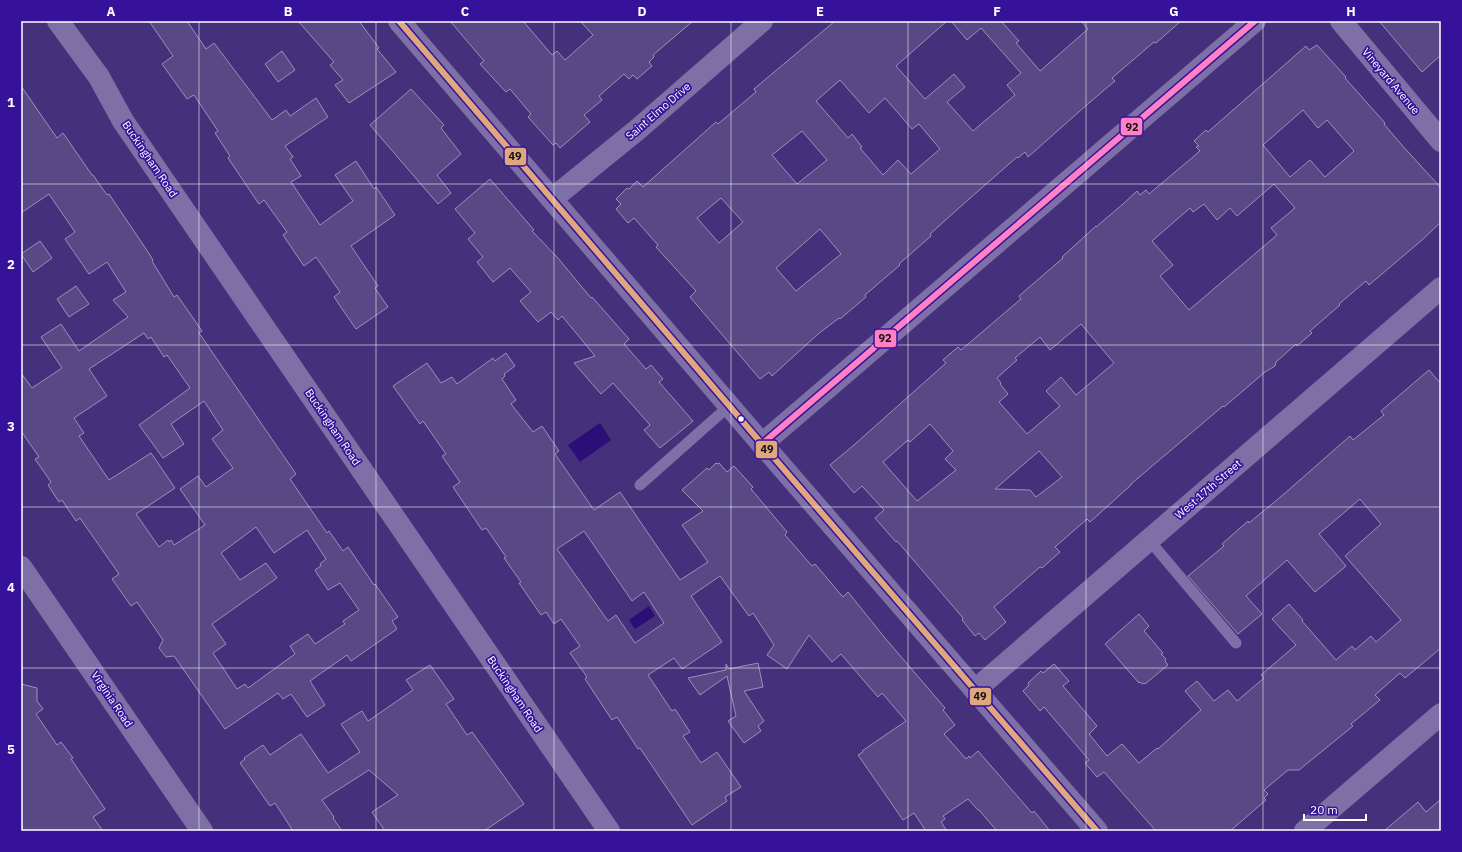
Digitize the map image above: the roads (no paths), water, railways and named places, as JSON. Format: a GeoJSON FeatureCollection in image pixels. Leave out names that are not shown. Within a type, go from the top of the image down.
{"type":"FeatureCollection","features":[{"type":"Feature","properties":{"kind":"street","name":"Buckingham Road"},"geometry":{"type":"LineString","coordinates":[[58,21],[99,77],[123,121],[609,831]]}},
{"type":"Feature","properties":{"kind":"street"},"geometry":{"type":"LineString","coordinates":[[399,21],[729,406],[1097,831]]}},
{"type":"Feature","properties":{"kind":"street","name":"Saint Elmo Drive"},"geometry":{"type":"LineString","coordinates":[[552,199],[637,130],[762,21]]}},
{"type":"Feature","properties":{"kind":"street"},"geometry":{"type":"LineString","coordinates":[[762,444],[1255,21]]}},
{"type":"Feature","properties":{"kind":"street","name":"Vineyard Avenue"},"geometry":{"type":"LineString","coordinates":[[1341,21],[1441,141]]}},
{"type":"Feature","properties":{"kind":"street","name":"West 17th Street"},"geometry":{"type":"LineString","coordinates":[[975,690],[1441,288]]}},
{"type":"Feature","properties":{"kind":"street","name":"Virginia Road"},"geometry":{"type":"LineString","coordinates":[[21,567],[202,831]]}},
{"type":"Feature","properties":{"kind":"street"},"geometry":{"type":"LineString","coordinates":[[1305,831],[1441,714]]}},
{"type":"Feature","properties":{"kind":"lane"},"geometry":{"type":"LineString","coordinates":[[640,485],[729,406]]}},
{"type":"Feature","properties":{"kind":"lane"},"geometry":{"type":"LineString","coordinates":[[1149,540],[1236,643]]}}]}
